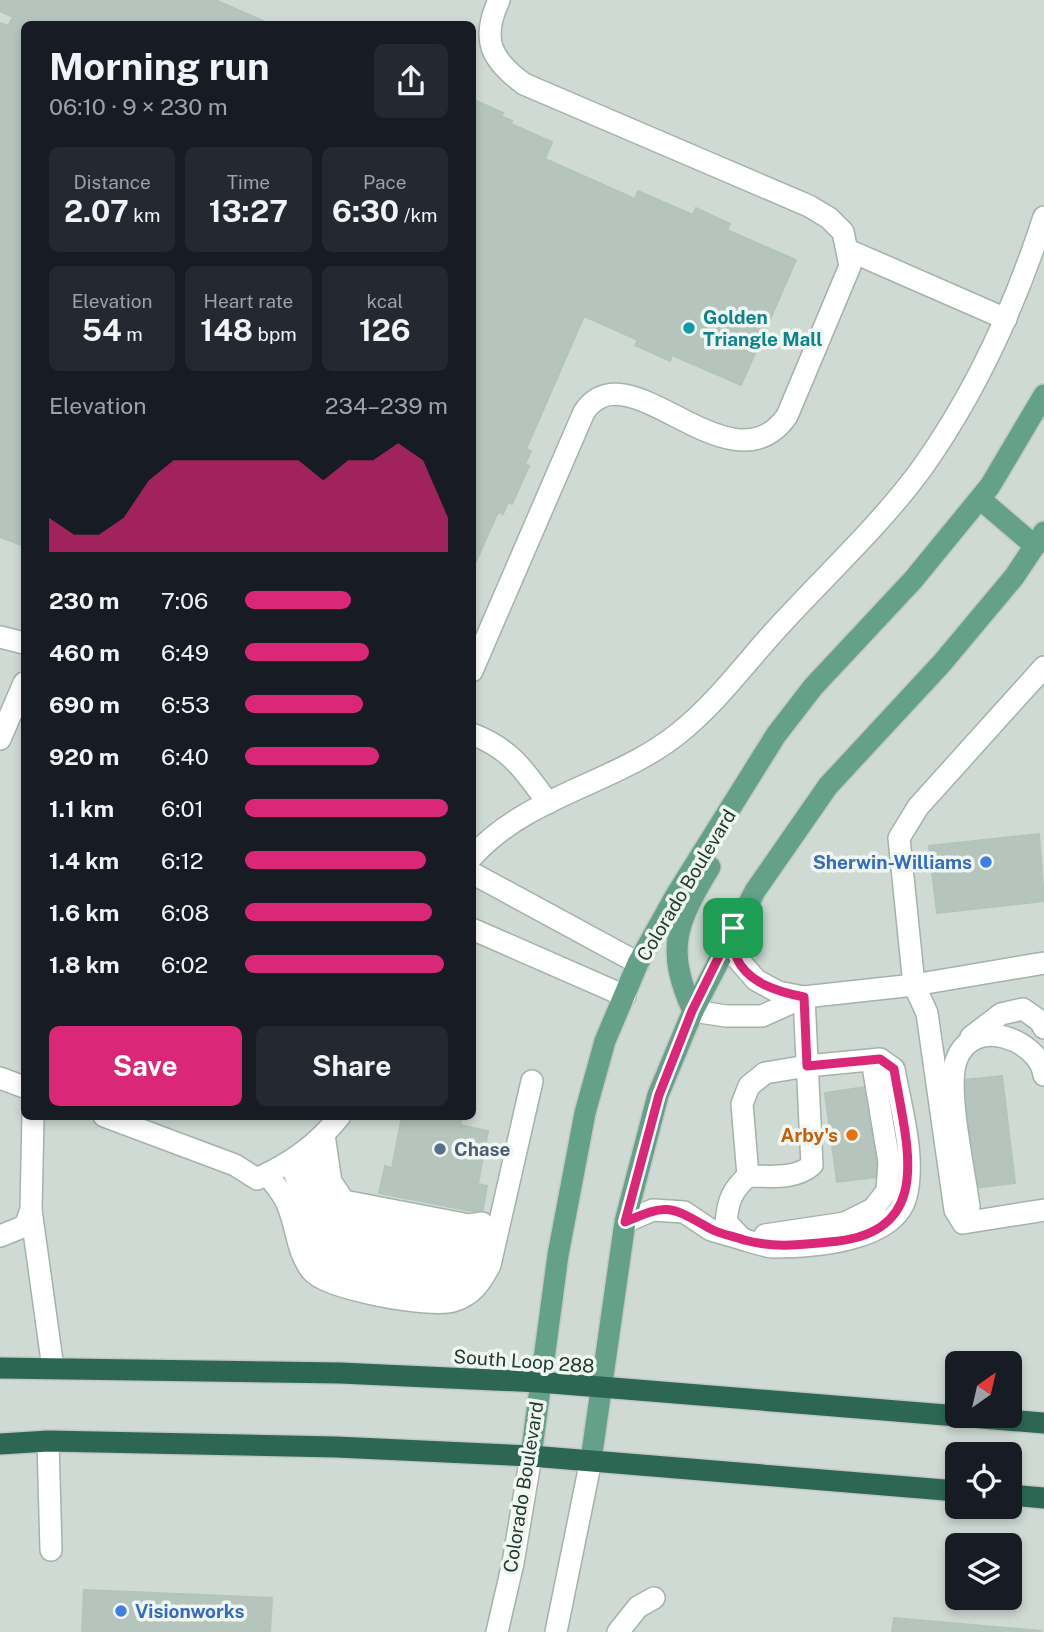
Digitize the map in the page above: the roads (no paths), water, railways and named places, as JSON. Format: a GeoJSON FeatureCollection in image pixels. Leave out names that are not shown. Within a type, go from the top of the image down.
{"type":"FeatureCollection","features":[{"type":"Feature","properties":{"kind":"highway","name":"South Loop 288"},"geometry":{"type":"LineString","coordinates":[[0,1368],[340,1373],[539,1382],[1044,1423]]}},
{"type":"Feature","properties":{"kind":"highway"},"geometry":{"type":"LineString","coordinates":[[0,1444],[48,1441],[531,1455],[945,1490]]}},
{"type":"Feature","properties":{"kind":"highway"},"geometry":{"type":"LineString","coordinates":[[1022,1496],[1044,1498]]}},
{"type":"Feature","properties":{"kind":"main road","name":"Colorado Boulevard"},"geometry":{"type":"LineString","coordinates":[[531,1455],[558,1255],[585,1113],[605,1041],[638,963],[676,895],[776,735],[813,687],[913,580],[980,499],[1044,395]]}},
{"type":"Feature","properties":{"kind":"main road"},"geometry":{"type":"LineString","coordinates":[[592,1460],[625,1222],[659,1095],[692,1011],[733,928],[761,882],[828,786],[942,663],[1041,543],[980,499]]}},
{"type":"Feature","properties":{"kind":"main road"},"geometry":{"type":"LineString","coordinates":[[692,1011],[678,978],[677,929],[698,886],[769,770],[776,735]]}},
{"type":"Feature","properties":{"kind":"street"},"geometry":{"type":"LineString","coordinates":[[476,662],[584,412],[592,401],[603,395],[619,394],[727,440],[764,438],[776,431],[786,416],[850,266],[843,232],[829,218],[809,206],[524,84],[503,69],[488,37],[494,2]]}},
{"type":"Feature","properties":{"kind":"street"},"geometry":{"type":"LineString","coordinates":[[476,854],[515,821],[649,755],[680,733],[720,694],[921,469],[960,408],[1006,318],[1044,217]]}},
{"type":"Feature","properties":{"kind":"street"},"geometry":{"type":"LineString","coordinates":[[848,250],[1006,318]]}},
{"type":"Feature","properties":{"kind":"street"},"geometry":{"type":"LineString","coordinates":[[0,637],[21,642]]}},
{"type":"Feature","properties":{"kind":"street"},"geometry":{"type":"LineString","coordinates":[[1044,667],[918,807],[899,838],[914,985],[927,1013],[955,1210],[963,1223],[1044,1210]]}},
{"type":"Feature","properties":{"kind":"street"},"geometry":{"type":"LineString","coordinates":[[0,739],[21,690]]}},
{"type":"Feature","properties":{"kind":"street"},"geometry":{"type":"LineString","coordinates":[[476,736],[496,743],[513,757],[548,803]]}},
{"type":"Feature","properties":{"kind":"street"},"geometry":{"type":"LineString","coordinates":[[476,875],[638,963]]}},
{"type":"Feature","properties":{"kind":"street"},"geometry":{"type":"LineString","coordinates":[[733,928],[736,957],[756,980],[778,992],[804,997],[914,985],[1044,963]]}},
{"type":"Feature","properties":{"kind":"street"},"geometry":{"type":"LineString","coordinates":[[476,931],[625,996]]}},
{"type":"Feature","properties":{"kind":"street"},"geometry":{"type":"LineString","coordinates":[[692,1011],[726,1016],[762,1016],[804,997]]}},
{"type":"Feature","properties":{"kind":"street"},"geometry":{"type":"LineString","coordinates":[[742,1239],[726,1222],[727,1204],[734,1188],[748,1176],[782,1176],[804,1172],[812,1165],[804,997]]}},
{"type":"Feature","properties":{"kind":"street"},"geometry":{"type":"LineString","coordinates":[[971,1222],[953,1085],[956,1062],[967,1041],[1001,1014],[1023,1009],[1040,1021],[1044,1028]]}},
{"type":"Feature","properties":{"kind":"street"},"geometry":{"type":"LineString","coordinates":[[967,1041],[984,1033],[1002,1037],[1027,1048],[1044,1075]]}},
{"type":"Feature","properties":{"kind":"street"},"geometry":{"type":"LineString","coordinates":[[625,1222],[653,1210],[684,1212],[711,1230],[771,1247],[847,1241],[882,1228],[905,1199],[909,1162],[894,1069],[880,1059],[765,1073],[749,1086],[742,1104],[748,1176]]}},
{"type":"Feature","properties":{"kind":"street"},"geometry":{"type":"LineString","coordinates":[[0,1078],[21,1086]]}},
{"type":"Feature","properties":{"kind":"street"},"geometry":{"type":"LineString","coordinates":[[267,1174],[287,1202],[300,1249],[312,1272],[324,1281],[436,1302],[451,1302],[481,1283],[532,1081]]}},
{"type":"Feature","properties":{"kind":"street"},"geometry":{"type":"LineString","coordinates":[[33,1120],[31,1210],[53,1368]]}},
{"type":"Feature","properties":{"kind":"street"},"geometry":{"type":"LineString","coordinates":[[115,1120],[235,1165],[257,1179],[298,1157],[337,1120]]}},
{"type":"Feature","properties":{"kind":"street"},"geometry":{"type":"LineString","coordinates":[[324,1135],[331,1182],[344,1201],[469,1225],[491,1219],[497,1228]]}},
{"type":"Feature","properties":{"kind":"street"},"geometry":{"type":"LineString","coordinates":[[298,1157],[313,1215],[334,1232],[459,1252],[475,1246],[497,1228]]}},
{"type":"Feature","properties":{"kind":"street"},"geometry":{"type":"LineString","coordinates":[[0,1236],[25,1226],[31,1210]]}},
{"type":"Feature","properties":{"kind":"street"},"geometry":{"type":"LineString","coordinates":[[294,1223],[316,1240],[345,1251],[443,1267],[470,1259],[497,1228]]}},
{"type":"Feature","properties":{"kind":"street"},"geometry":{"type":"LineString","coordinates":[[48,1441],[51,1550]]}},
{"type":"Feature","properties":{"kind":"street","name":"Colorado Boulevard"},"geometry":{"type":"LineString","coordinates":[[497,1632],[513,1563],[531,1455]]}},
{"type":"Feature","properties":{"kind":"street"},"geometry":{"type":"LineString","coordinates":[[556,1632],[592,1460]]}},
{"type":"Feature","properties":{"kind":"street"},"geometry":{"type":"LineString","coordinates":[[618,1632],[638,1607],[654,1598]]}},
{"type":"Feature","properties":{"kind":"place","name":"Golden Triangle Mall"},"geometry":{"type":"Point","coordinates":[689,328]}},
{"type":"Feature","properties":{"kind":"place","name":"Sherwin-Williams"},"geometry":{"type":"Point","coordinates":[986,862]}},
{"type":"Feature","properties":{"kind":"place","name":"Arby's"},"geometry":{"type":"Point","coordinates":[852,1135]}},
{"type":"Feature","properties":{"kind":"place","name":"Chase"},"geometry":{"type":"Point","coordinates":[440,1149]}},
{"type":"Feature","properties":{"kind":"place","name":"Visionworks"},"geometry":{"type":"Point","coordinates":[121,1611]}}]}
